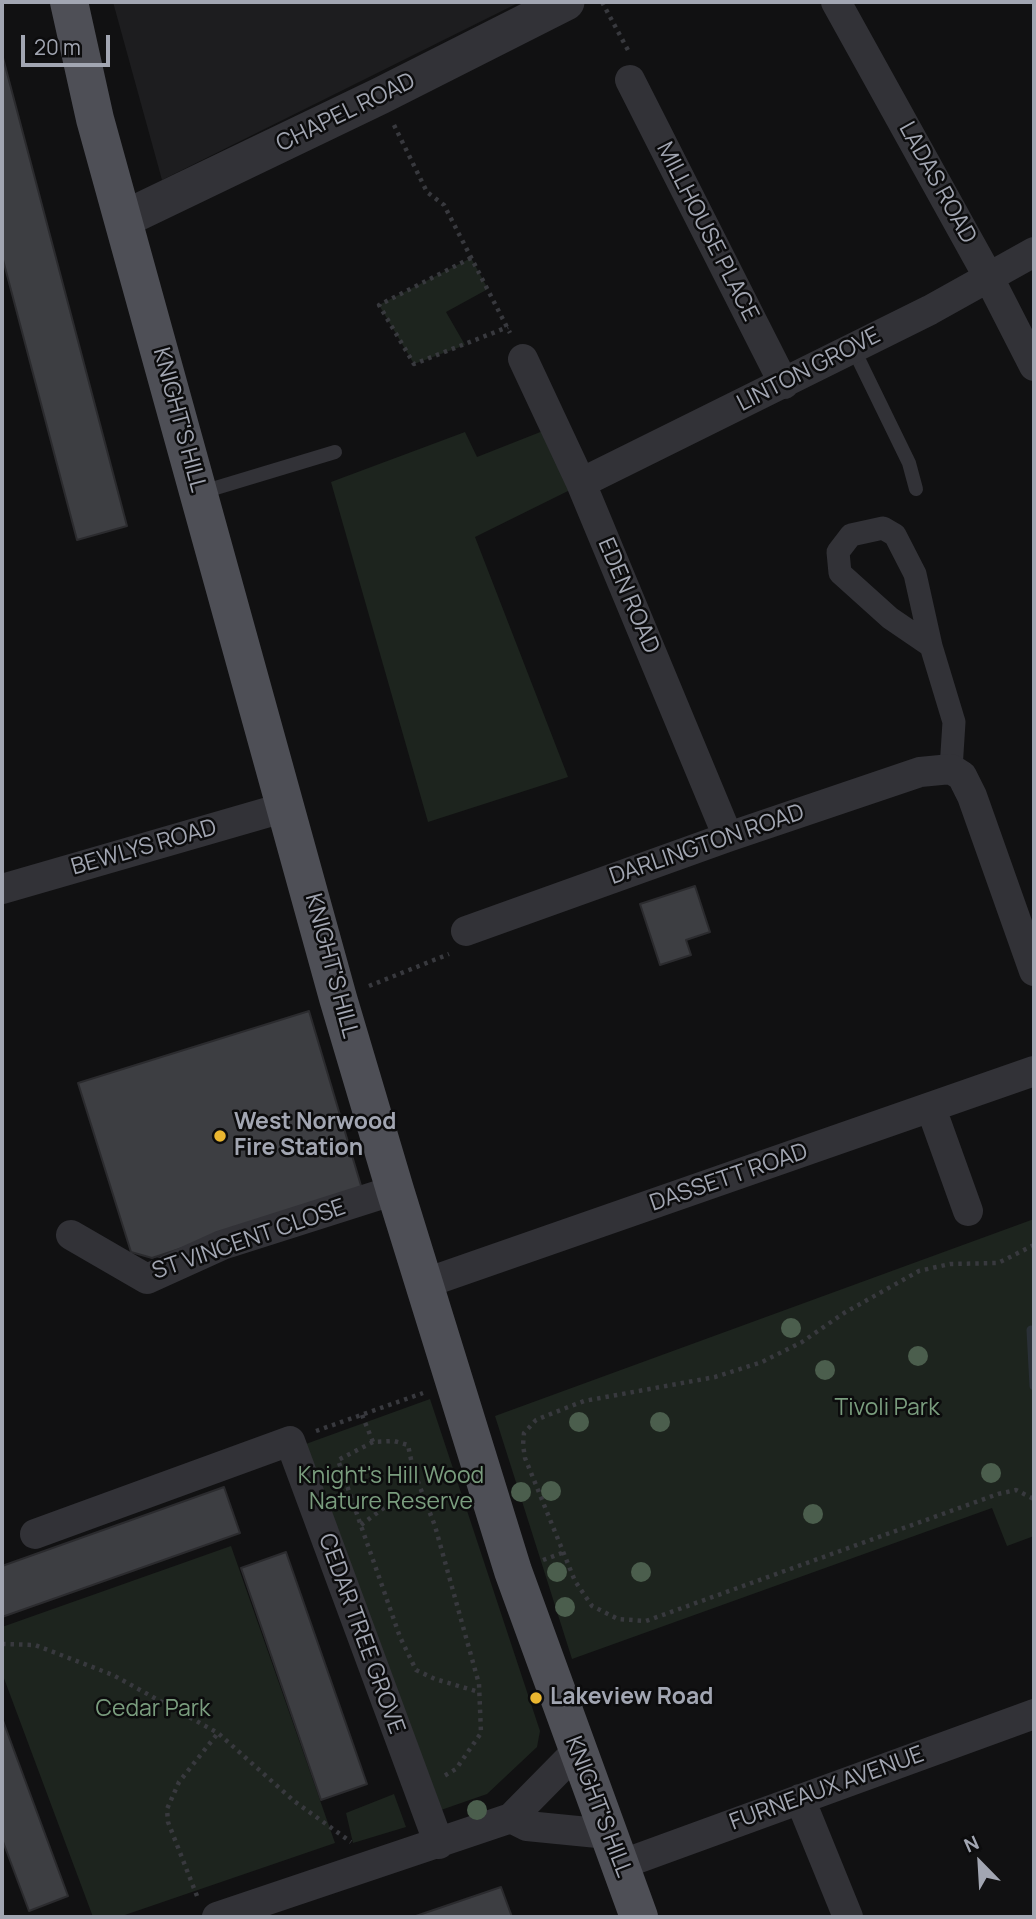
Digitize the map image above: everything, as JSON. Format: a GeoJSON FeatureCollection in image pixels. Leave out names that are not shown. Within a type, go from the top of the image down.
{"type":"FeatureCollection","features":[{"type":"Feature","properties":{"kind":"main road","name":"KNIGHT'S HILL"},"geometry":{"type":"LineString","coordinates":[[69,2],[95,120],[338,998],[395,1190],[513,1571],[639,1917]]}},
{"type":"Feature","properties":{"kind":"street","name":"CHAPEL ROAD"},"geometry":{"type":"LineString","coordinates":[[124,219],[380,96],[566,2]]}},
{"type":"Feature","properties":{"kind":"street","name":"LADAS ROAD"},"geometry":{"type":"LineString","coordinates":[[836,2],[989,278],[1034,366]]}},
{"type":"Feature","properties":{"kind":"street","name":"MILLHOUSE PLACE"},"geometry":{"type":"LineString","coordinates":[[630,80],[784,384]]}},
{"type":"Feature","properties":{"kind":"street","name":"LINTON GROVE"},"geometry":{"type":"LineString","coordinates":[[581,482],[784,384],[1034,252]]}},
{"type":"Feature","properties":{"kind":"street","name":"EDEN ROAD"},"geometry":{"type":"LineString","coordinates":[[523,359],[581,482],[728,837]]}},
{"type":"Feature","properties":{"kind":"street"},"geometry":{"type":"LineString","coordinates":[[931,646],[890,618],[841,573],[838,552],[851,535],[883,528],[895,535],[915,574],[931,646],[954,722],[951,769],[962,776],[972,796],[1034,971]]}},
{"type":"Feature","properties":{"kind":"street","name":"DARLINGTON ROAD"},"geometry":{"type":"LineString","coordinates":[[466,931],[728,837],[920,772],[951,769]]}},
{"type":"Feature","properties":{"kind":"street","name":"BEWLYS ROAD"},"geometry":{"type":"LineString","coordinates":[[2,890],[286,807]]}},
{"type":"Feature","properties":{"kind":"street","name":"DASSETT ROAD"},"geometry":{"type":"LineString","coordinates":[[423,1284],[1034,1071]]}},
{"type":"Feature","properties":{"kind":"street"},"geometry":{"type":"LineString","coordinates":[[931,1108],[968,1211]]}},
{"type":"Feature","properties":{"kind":"street","name":"ST VINCENT CLOSE"},"geometry":{"type":"LineString","coordinates":[[71,1236],[147,1279],[222,1245],[395,1190]]}},
{"type":"Feature","properties":{"kind":"street"},"geometry":{"type":"LineString","coordinates":[[35,1534],[290,1441]]}},
{"type":"Feature","properties":{"kind":"street","name":"CEDAR TREE GROVE"},"geometry":{"type":"LineString","coordinates":[[290,1441],[439,1844]]}},
{"type":"Feature","properties":{"kind":"street","name":"FURNEAUX AVENUE"},"geometry":{"type":"LineString","coordinates":[[614,1850],[800,1799],[1034,1714]]}},
{"type":"Feature","properties":{"kind":"street"},"geometry":{"type":"LineString","coordinates":[[209,1910],[439,1844],[512,1818],[577,1751]]}},
{"type":"Feature","properties":{"kind":"street"},"geometry":{"type":"LineString","coordinates":[[800,1799],[848,1917]]}},
{"type":"Feature","properties":{"kind":"street"},"geometry":{"type":"LineString","coordinates":[[512,1818],[527,1826],[614,1850]]}},
{"type":"Feature","properties":{"kind":"lane"},"geometry":{"type":"LineString","coordinates":[[852,348],[909,463],[916,489]]}},
{"type":"Feature","properties":{"kind":"lane"},"geometry":{"type":"LineString","coordinates":[[199,493],[335,452]]}},
{"type":"Feature","properties":{"kind":"path"},"geometry":{"type":"LineString","coordinates":[[602,2],[640,73],[630,80]]}},
{"type":"Feature","properties":{"kind":"path"},"geometry":{"type":"LineString","coordinates":[[380,96],[427,192],[444,205],[523,359]]}},
{"type":"Feature","properties":{"kind":"path"},"geometry":{"type":"LineString","coordinates":[[471,258],[379,305],[414,364],[508,327]]}},
{"type":"Feature","properties":{"kind":"path"},"geometry":{"type":"LineString","coordinates":[[338,998],[462,949],[466,931]]}},
{"type":"Feature","properties":{"kind":"path"},"geometry":{"type":"LineString","coordinates":[[1034,1245],[998,1263],[950,1264],[919,1271],[844,1313],[802,1342],[762,1362],[715,1377],[584,1401],[553,1413],[536,1420],[524,1433],[523,1445],[525,1458],[575,1581],[592,1606],[618,1619],[646,1621],[998,1494],[1016,1490],[1034,1499]]}},
{"type":"Feature","properties":{"kind":"path"},"geometry":{"type":"LineString","coordinates":[[290,1441],[434,1389]]}},
{"type":"Feature","properties":{"kind":"path"},"geometry":{"type":"LineString","coordinates":[[362,1415],[373,1442]]}},
{"type":"Feature","properties":{"kind":"path"},"geometry":{"type":"LineString","coordinates":[[419,1790],[456,1769],[481,1733],[480,1692],[435,1526],[408,1445],[394,1441],[373,1442],[338,1460],[400,1637],[416,1670],[435,1679],[480,1692]]}},
{"type":"Feature","properties":{"kind":"path"},"geometry":{"type":"LineString","coordinates":[[361,1525],[389,1504],[425,1501]]}},
{"type":"Feature","properties":{"kind":"path"},"geometry":{"type":"LineString","coordinates":[[2,1644],[35,1645],[113,1675],[218,1733],[294,1801],[360,1849]]}},
{"type":"Feature","properties":{"kind":"path"},"geometry":{"type":"LineString","coordinates":[[209,1910],[168,1822],[167,1809],[179,1782],[218,1733]]}},
{"type":"Feature","properties":{"kind":"shaded area"},"geometry":{"type":"Polygon","coordinates":[[[113,2],[520,2],[162,180],[113,2]]]}},
{"type":"Feature","properties":{"kind":"green space"},"geometry":{"type":"Polygon","coordinates":[[[471,258],[488,289],[446,312],[465,345],[414,364],[379,305],[471,258]]]}},
{"type":"Feature","properties":{"kind":"green space"},"geometry":{"type":"Polygon","coordinates":[[[548,429],[570,490],[475,537],[568,777],[428,822],[331,482],[465,432],[477,457],[548,429]]]}},
{"type":"Feature","properties":{"kind":"green space","name":"Tivoli Park"},"geometry":{"type":"Polygon","coordinates":[[[1034,1219],[1034,1536],[1007,1546],[992,1508],[572,1659],[495,1416],[1034,1219]]]}},
{"type":"Feature","properties":{"kind":"green space","name":"Knight's Hill Wood Nature Reserve"},"geometry":{"type":"Polygon","coordinates":[[[430,1399],[540,1731],[537,1747],[487,1794],[441,1810],[303,1445],[430,1399]]]}},
{"type":"Feature","properties":{"kind":"green space","name":"Cedar Park"},"geometry":{"type":"Polygon","coordinates":[[[231,1546],[335,1843],[119,1917],[93,1917],[2,1673],[2,1627],[231,1546]]]}},
{"type":"Feature","properties":{"kind":"green space"},"geometry":{"type":"Polygon","coordinates":[[[394,1794],[406,1827],[353,1843],[346,1813],[394,1794]]]}},
{"type":"Feature","properties":{"kind":"building"},"geometry":{"type":"Polygon","coordinates":[[[2,54],[127,526],[77,540],[2,256],[2,54]]]}},
{"type":"Feature","properties":{"kind":"building"},"geometry":{"type":"Polygon","coordinates":[[[695,886],[710,932],[686,940],[691,955],[660,965],[640,904],[695,886]]]}},
{"type":"Feature","properties":{"kind":"building","name":"West Norwood Fire Station"},"geometry":{"type":"Polygon","coordinates":[[[309,1011],[362,1189],[152,1258],[131,1252],[78,1083],[309,1011]]]}},
{"type":"Feature","properties":{"kind":"building"},"geometry":{"type":"Polygon","coordinates":[[[224,1487],[240,1533],[2,1617],[2,1566],[224,1487]]]}},
{"type":"Feature","properties":{"kind":"building"},"geometry":{"type":"Polygon","coordinates":[[[286,1552],[367,1784],[321,1800],[241,1568],[286,1552]]]}},
{"type":"Feature","properties":{"kind":"building"},"geometry":{"type":"Polygon","coordinates":[[[2,1718],[68,1896],[29,1911],[2,1839],[2,1718]]]}},
{"type":"Feature","properties":{"kind":"building"},"geometry":{"type":"Polygon","coordinates":[[[501,1887],[512,1917],[413,1917],[501,1887]]]}},
{"type":"Feature","properties":{"kind":"waterway"},"geometry":{"type":"LineString","coordinates":[[1031,1330],[1034,1386]]}},
{"type":"Feature","properties":{"kind":"place","name":"West Norwood Fire Station"},"geometry":{"type":"Point","coordinates":[220,1136]}},
{"type":"Feature","properties":{"kind":"place","name":"Lakeview Road"},"geometry":{"type":"Point","coordinates":[536,1698]}}]}
